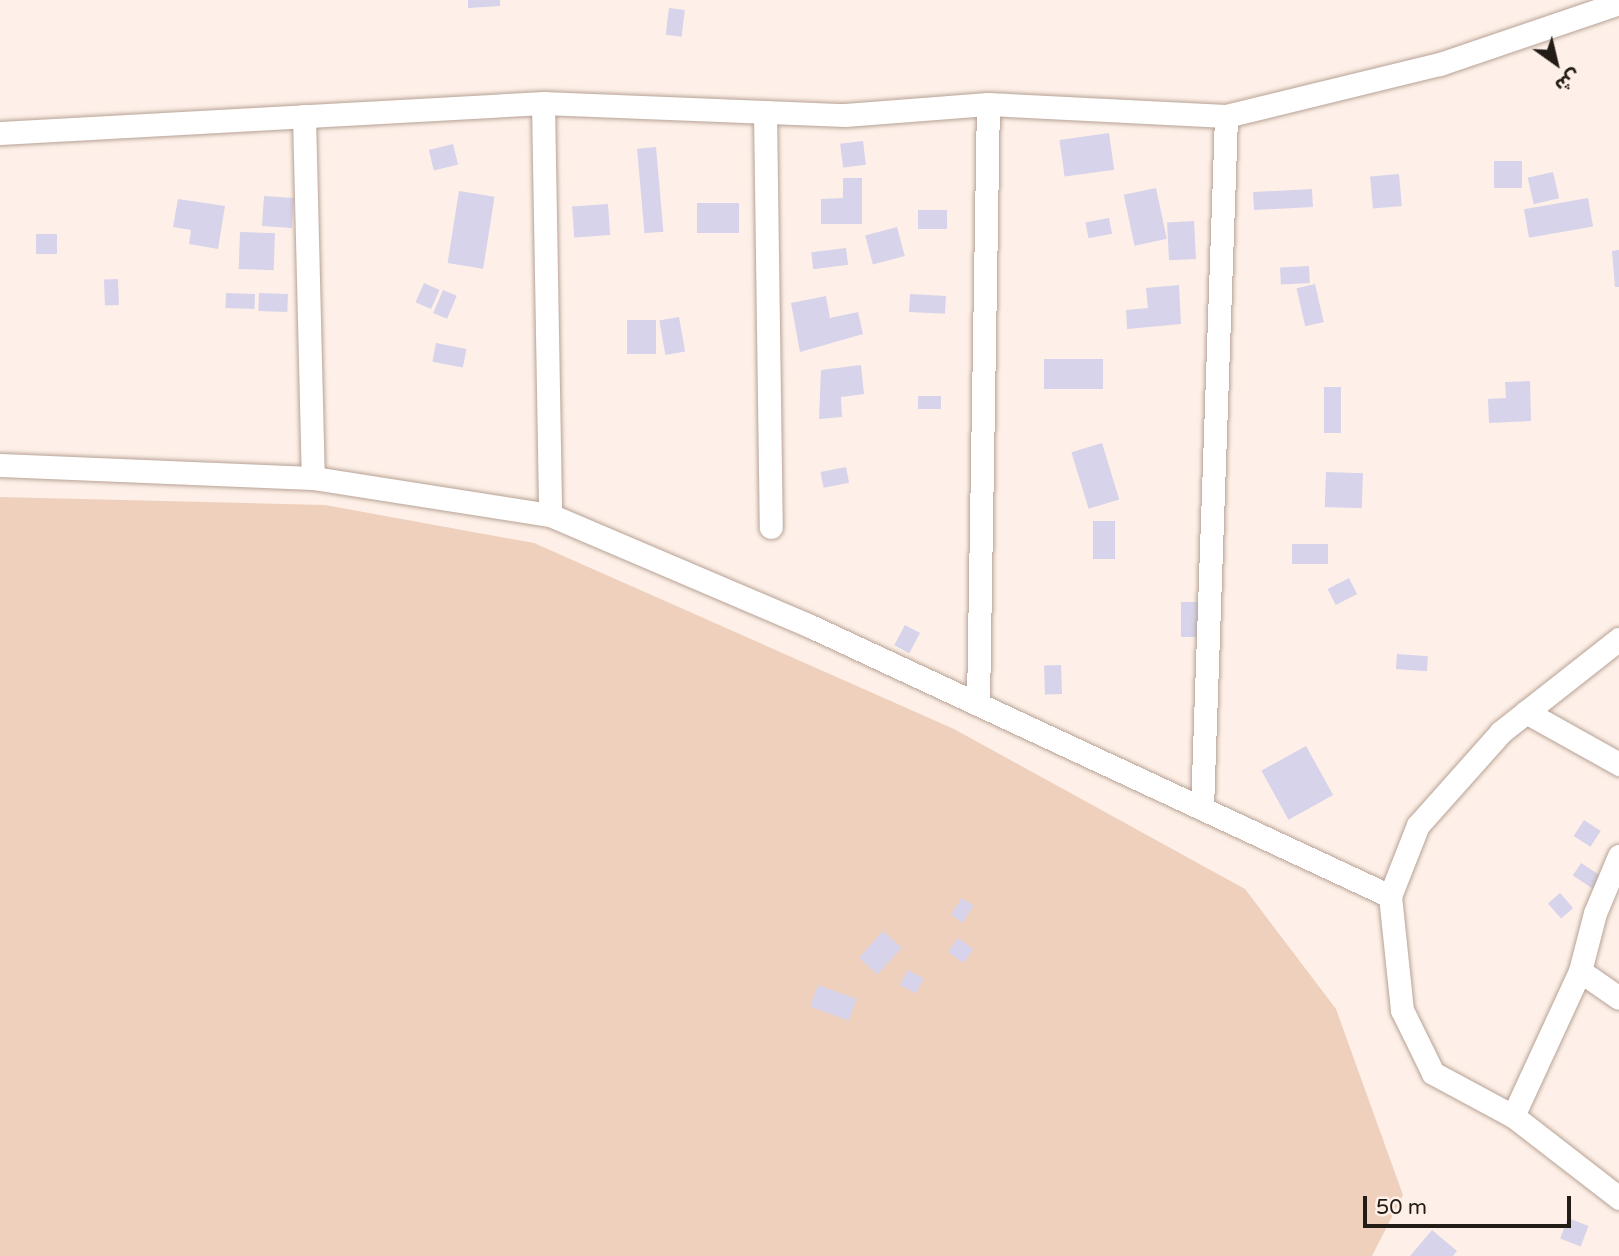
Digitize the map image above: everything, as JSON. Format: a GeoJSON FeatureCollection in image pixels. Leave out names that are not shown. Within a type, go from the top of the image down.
{"type":"FeatureCollection","features":[{"type":"Feature","properties":{"kind":"street"},"geometry":{"type":"LineString","coordinates":[[0,134],[543,103],[845,115],[988,104],[1226,116],[1440,64],[1619,3]]}},
{"type":"Feature","properties":{"kind":"street"},"geometry":{"type":"LineString","coordinates":[[543,103],[550,515]]}},
{"type":"Feature","properties":{"kind":"street"},"geometry":{"type":"LineString","coordinates":[[978,704],[988,104]]}},
{"type":"Feature","properties":{"kind":"street"},"geometry":{"type":"LineString","coordinates":[[765,112],[771,527]]}},
{"type":"Feature","properties":{"kind":"street"},"geometry":{"type":"LineString","coordinates":[[304,116],[313,478]]}},
{"type":"Feature","properties":{"kind":"street"},"geometry":{"type":"LineString","coordinates":[[1202,808],[1226,116]]}},
{"type":"Feature","properties":{"kind":"street"},"geometry":{"type":"LineString","coordinates":[[0,465],[313,478],[550,515],[978,704],[1390,896]]}},
{"type":"Feature","properties":{"kind":"street"},"geometry":{"type":"LineString","coordinates":[[1619,639],[1501,732],[1419,825],[1390,896],[1402,1010],[1433,1073],[1513,1116],[1619,1198]]}},
{"type":"Feature","properties":{"kind":"street"},"geometry":{"type":"LineString","coordinates":[[1526,712],[1619,764]]}},
{"type":"Feature","properties":{"kind":"street"},"geometry":{"type":"LineString","coordinates":[[1513,1116],[1580,971],[1595,914],[1619,856]]}},
{"type":"Feature","properties":{"kind":"street"},"geometry":{"type":"LineString","coordinates":[[1580,971],[1619,998]]}},
{"type":"Feature","properties":{"kind":"shaded area"},"geometry":{"type":"Polygon","coordinates":[[[0,497],[325,505],[534,543],[954,729],[1245,889],[1336,1009],[1403,1195],[1372,1256],[0,1256],[0,497]]]}},
{"type":"Feature","properties":{"kind":"building"},"geometry":{"type":"Polygon","coordinates":[[[468,0],[500,0],[500,6],[468,8],[468,0]]]}},
{"type":"Feature","properties":{"kind":"building"},"geometry":{"type":"Polygon","coordinates":[[[669,8],[685,10],[682,37],[666,35],[669,8]]]}},
{"type":"Feature","properties":{"kind":"building"},"geometry":{"type":"Polygon","coordinates":[[[1109,133],[1114,170],[1065,177],[1059,140],[1109,133]]]}},
{"type":"Feature","properties":{"kind":"building"},"geometry":{"type":"Polygon","coordinates":[[[863,141],[866,165],[843,168],[840,144],[863,141]]]}},
{"type":"Feature","properties":{"kind":"building"},"geometry":{"type":"Polygon","coordinates":[[[453,144],[458,164],[434,170],[429,150],[453,144]]]}},
{"type":"Feature","properties":{"kind":"building"},"geometry":{"type":"Polygon","coordinates":[[[656,147],[663,232],[644,233],[637,149],[656,147]]]}},
{"type":"Feature","properties":{"kind":"building"},"geometry":{"type":"Polygon","coordinates":[[[1494,161],[1522,161],[1522,188],[1494,188],[1494,161]]]}},
{"type":"Feature","properties":{"kind":"building"},"geometry":{"type":"Polygon","coordinates":[[[1553,172],[1559,198],[1534,204],[1528,178],[1553,172]]]}},
{"type":"Feature","properties":{"kind":"building"},"geometry":{"type":"Polygon","coordinates":[[[1399,174],[1402,206],[1373,208],[1370,177],[1399,174]]]}},
{"type":"Feature","properties":{"kind":"building"},"geometry":{"type":"Polygon","coordinates":[[[843,178],[862,178],[862,224],[821,224],[821,199],[843,198],[843,178]]]}},
{"type":"Feature","properties":{"kind":"building"},"geometry":{"type":"Polygon","coordinates":[[[1156,188],[1167,239],[1135,246],[1124,195],[1156,188]]]}},
{"type":"Feature","properties":{"kind":"building"},"geometry":{"type":"Polygon","coordinates":[[[1312,189],[1313,207],[1254,210],[1253,192],[1312,189]]]}},
{"type":"Feature","properties":{"kind":"building"},"geometry":{"type":"Polygon","coordinates":[[[459,191],[495,197],[483,269],[448,263],[459,191]]]}},
{"type":"Feature","properties":{"kind":"building"},"geometry":{"type":"Polygon","coordinates":[[[264,196],[294,198],[292,228],[262,226],[264,196]]]}},
{"type":"Feature","properties":{"kind":"building"},"geometry":{"type":"Polygon","coordinates":[[[1588,198],[1593,227],[1529,238],[1524,209],[1588,198]]]}},
{"type":"Feature","properties":{"kind":"building"},"geometry":{"type":"Polygon","coordinates":[[[178,199],[225,206],[218,249],[189,244],[191,230],[173,227],[178,199]]]}},
{"type":"Feature","properties":{"kind":"building"},"geometry":{"type":"Polygon","coordinates":[[[697,203],[739,203],[739,233],[697,233],[697,203]]]}},
{"type":"Feature","properties":{"kind":"building"},"geometry":{"type":"Polygon","coordinates":[[[608,204],[610,235],[574,237],[572,207],[608,204]]]}},
{"type":"Feature","properties":{"kind":"building"},"geometry":{"type":"Polygon","coordinates":[[[918,210],[947,210],[947,229],[918,229],[918,210]]]}},
{"type":"Feature","properties":{"kind":"building"},"geometry":{"type":"Polygon","coordinates":[[[1109,218],[1112,234],[1088,238],[1085,223],[1109,218]]]}},
{"type":"Feature","properties":{"kind":"building"},"geometry":{"type":"Polygon","coordinates":[[[1194,221],[1196,259],[1169,260],[1167,222],[1194,221]]]}},
{"type":"Feature","properties":{"kind":"building"},"geometry":{"type":"Polygon","coordinates":[[[897,227],[905,256],[873,265],[865,236],[897,227]]]}},
{"type":"Feature","properties":{"kind":"building"},"geometry":{"type":"Polygon","coordinates":[[[240,232],[275,233],[274,270],[239,269],[240,232]]]}},
{"type":"Feature","properties":{"kind":"building"},"geometry":{"type":"Polygon","coordinates":[[[36,234],[57,234],[57,254],[36,254],[36,234]]]}},
{"type":"Feature","properties":{"kind":"building"},"geometry":{"type":"Polygon","coordinates":[[[846,248],[848,265],[813,269],[811,252],[846,248]]]}},
{"type":"Feature","properties":{"kind":"building"},"geometry":{"type":"Polygon","coordinates":[[[1619,250],[1619,287],[1615,287],[1612,251],[1619,250]]]}},
{"type":"Feature","properties":{"kind":"building"},"geometry":{"type":"Polygon","coordinates":[[[1309,266],[1310,283],[1281,284],[1280,268],[1309,266]]]}},
{"type":"Feature","properties":{"kind":"building"},"geometry":{"type":"Polygon","coordinates":[[[104,279],[118,279],[119,305],[105,305],[104,279]]]}},
{"type":"Feature","properties":{"kind":"building"},"geometry":{"type":"Polygon","coordinates":[[[424,283],[440,290],[431,309],[415,302],[424,283]]]}},
{"type":"Feature","properties":{"kind":"building"},"geometry":{"type":"Polygon","coordinates":[[[1315,284],[1324,322],[1305,326],[1296,288],[1315,284]]]}},
{"type":"Feature","properties":{"kind":"building"},"geometry":{"type":"Polygon","coordinates":[[[1179,285],[1181,324],[1127,329],[1126,310],[1148,308],[1146,288],[1179,285]]]}},
{"type":"Feature","properties":{"kind":"building"},"geometry":{"type":"Polygon","coordinates":[[[443,290],[457,296],[447,319],[433,313],[443,290]]]}},
{"type":"Feature","properties":{"kind":"building"},"geometry":{"type":"Polygon","coordinates":[[[226,293],[255,294],[254,309],[225,308],[226,293]]]}},
{"type":"Feature","properties":{"kind":"building"},"geometry":{"type":"Polygon","coordinates":[[[259,293],[288,294],[287,312],[258,311],[259,293]]]}},
{"type":"Feature","properties":{"kind":"building"},"geometry":{"type":"Polygon","coordinates":[[[910,294],[946,296],[945,314],[909,312],[910,294]]]}},
{"type":"Feature","properties":{"kind":"building"},"geometry":{"type":"Polygon","coordinates":[[[826,296],[830,318],[858,312],[863,334],[800,352],[791,303],[826,296]]]}},
{"type":"Feature","properties":{"kind":"building"},"geometry":{"type":"Polygon","coordinates":[[[679,317],[685,351],[665,355],[659,320],[679,317]]]}},
{"type":"Feature","properties":{"kind":"building"},"geometry":{"type":"Polygon","coordinates":[[[627,320],[656,320],[656,354],[627,354],[627,320]]]}},
{"type":"Feature","properties":{"kind":"building"},"geometry":{"type":"Polygon","coordinates":[[[436,343],[466,349],[463,368],[432,362],[436,343]]]}},
{"type":"Feature","properties":{"kind":"building"},"geometry":{"type":"Polygon","coordinates":[[[1044,359],[1103,359],[1103,389],[1044,389],[1044,359]]]}},
{"type":"Feature","properties":{"kind":"building"},"geometry":{"type":"Polygon","coordinates":[[[861,365],[864,394],[841,397],[842,417],[819,419],[821,370],[861,365]]]}},
{"type":"Feature","properties":{"kind":"building"},"geometry":{"type":"Polygon","coordinates":[[[1530,381],[1531,421],[1489,423],[1488,399],[1506,398],[1505,382],[1530,381]]]}},
{"type":"Feature","properties":{"kind":"building"},"geometry":{"type":"Polygon","coordinates":[[[1324,387],[1341,387],[1341,433],[1324,433],[1324,387]]]}},
{"type":"Feature","properties":{"kind":"building"},"geometry":{"type":"Polygon","coordinates":[[[918,396],[941,396],[941,409],[918,409],[918,396]]]}},
{"type":"Feature","properties":{"kind":"building"},"geometry":{"type":"Polygon","coordinates":[[[1102,443],[1119,499],[1089,509],[1071,452],[1102,443]]]}},
{"type":"Feature","properties":{"kind":"building"},"geometry":{"type":"Polygon","coordinates":[[[846,467],[849,483],[824,488],[820,472],[846,467]]]}},
{"type":"Feature","properties":{"kind":"building"},"geometry":{"type":"Polygon","coordinates":[[[1326,472],[1363,473],[1362,508],[1325,507],[1326,472]]]}},
{"type":"Feature","properties":{"kind":"building"},"geometry":{"type":"Polygon","coordinates":[[[1093,521],[1115,521],[1115,559],[1093,559],[1093,521]]]}},
{"type":"Feature","properties":{"kind":"building"},"geometry":{"type":"Polygon","coordinates":[[[1292,544],[1328,544],[1328,564],[1292,564],[1292,544]]]}},
{"type":"Feature","properties":{"kind":"building"},"geometry":{"type":"Polygon","coordinates":[[[1349,578],[1357,594],[1336,605],[1328,589],[1349,578]]]}},
{"type":"Feature","properties":{"kind":"building"},"geometry":{"type":"Polygon","coordinates":[[[1181,602],[1206,602],[1206,637],[1181,637],[1181,602]]]}},
{"type":"Feature","properties":{"kind":"building"},"geometry":{"type":"Polygon","coordinates":[[[905,625],[920,633],[909,653],[894,645],[905,625]]]}},
{"type":"Feature","properties":{"kind":"building"},"geometry":{"type":"Polygon","coordinates":[[[1397,654],[1428,656],[1427,671],[1396,669],[1397,654]]]}},
{"type":"Feature","properties":{"kind":"building"},"geometry":{"type":"Polygon","coordinates":[[[1061,665],[1062,694],[1045,695],[1044,666],[1061,665]]]}},
{"type":"Feature","properties":{"kind":"building"},"geometry":{"type":"Polygon","coordinates":[[[1306,746],[1333,795],[1289,820],[1261,771],[1306,746]]]}},
{"type":"Feature","properties":{"kind":"building"},"geometry":{"type":"Polygon","coordinates":[[[1584,820],[1601,831],[1590,847],[1574,836],[1584,820]]]}},
{"type":"Feature","properties":{"kind":"building"},"geometry":{"type":"Polygon","coordinates":[[[1581,863],[1606,879],[1598,892],[1573,876],[1581,863]]]}},
{"type":"Feature","properties":{"kind":"building"},"geometry":{"type":"Polygon","coordinates":[[[1560,893],[1573,908],[1561,919],[1548,903],[1560,893]]]}},
{"type":"Feature","properties":{"kind":"building"},"geometry":{"type":"Polygon","coordinates":[[[962,898],[974,906],[962,922],[951,915],[962,898]]]}},
{"type":"Feature","properties":{"kind":"building"},"geometry":{"type":"Polygon","coordinates":[[[883,931],[902,948],[877,974],[859,958],[883,931]]]}},
{"type":"Feature","properties":{"kind":"building"},"geometry":{"type":"Polygon","coordinates":[[[958,938],[973,949],[963,963],[948,952],[958,938]]]}},
{"type":"Feature","properties":{"kind":"building"},"geometry":{"type":"Polygon","coordinates":[[[908,970],[924,979],[916,994],[900,985],[908,970]]]}},
{"type":"Feature","properties":{"kind":"building"},"geometry":{"type":"Polygon","coordinates":[[[818,985],[857,999],[849,1021],[810,1007],[818,985]]]}},
{"type":"Feature","properties":{"kind":"building"},"geometry":{"type":"Polygon","coordinates":[[[1568,1218],[1589,1226],[1581,1246],[1560,1239],[1568,1218]]]}},
{"type":"Feature","properties":{"kind":"building"},"geometry":{"type":"Polygon","coordinates":[[[1432,1230],[1457,1251],[1453,1256],[1410,1256],[1432,1230]]]}}]}
